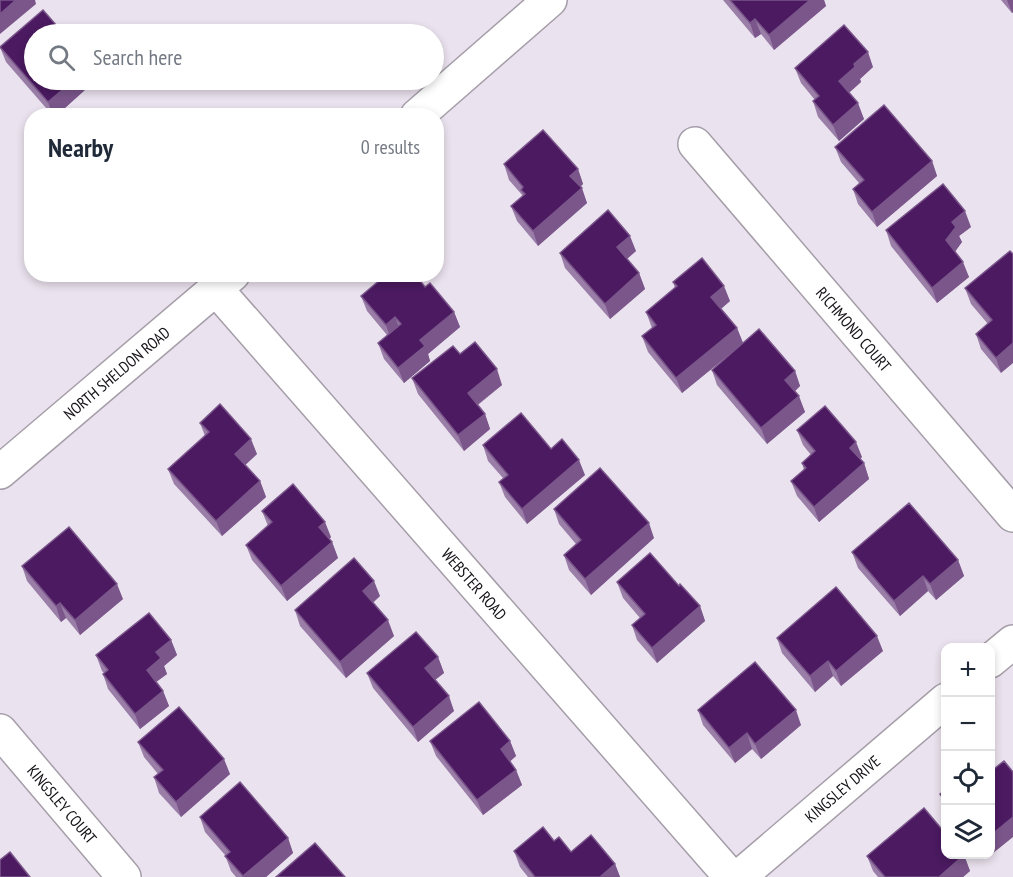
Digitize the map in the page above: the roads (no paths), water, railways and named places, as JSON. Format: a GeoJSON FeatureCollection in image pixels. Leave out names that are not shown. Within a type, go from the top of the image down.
{"type":"FeatureCollection","features":[{"type":"Feature","properties":{"kind":"street"},"geometry":{"type":"LineString","coordinates":[[426,108],[550,0]]}},
{"type":"Feature","properties":{"kind":"street","name":"RICHMOND COURT"},"geometry":{"type":"LineString","coordinates":[[695,144],[1013,515]]}},
{"type":"Feature","properties":{"kind":"street","name":"NORTH SHELDON ROAD"},"geometry":{"type":"LineString","coordinates":[[0,472],[225,282]]}},
{"type":"Feature","properties":{"kind":"street","name":"WEBSTER ROAD"},"geometry":{"type":"LineString","coordinates":[[225,282],[731,877]]}},
{"type":"Feature","properties":{"kind":"street"},"geometry":{"type":"LineString","coordinates":[[995,658],[1013,642]]}},
{"type":"Feature","properties":{"kind":"street","name":"KINGSLEY DRIVE"},"geometry":{"type":"LineString","coordinates":[[739,877],[941,703]]}},
{"type":"Feature","properties":{"kind":"street","name":"KINGSLEY COURT"},"geometry":{"type":"LineString","coordinates":[[0,731],[124,877]]}}]}
